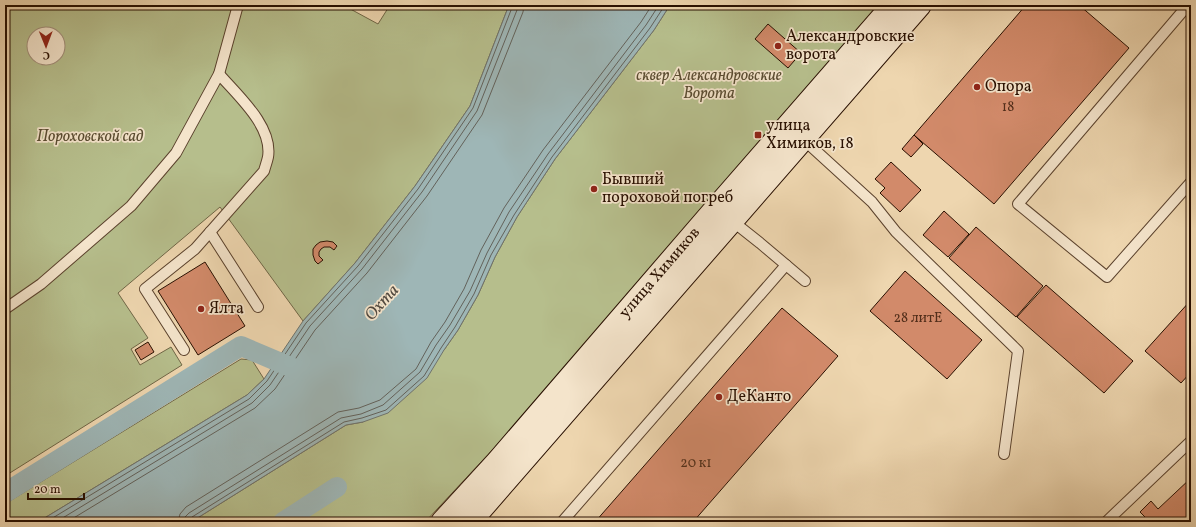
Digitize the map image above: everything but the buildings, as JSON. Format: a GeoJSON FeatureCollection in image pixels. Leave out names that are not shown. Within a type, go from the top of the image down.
{"type":"FeatureCollection","features":[{"type":"Feature","properties":{"kind":"street","name":"улица Химиков"},"geometry":{"type":"LineString","coordinates":[[724,215],[893,5]]}},
{"type":"Feature","properties":{"kind":"street","name":"улица Химиков"},"geometry":{"type":"LineString","coordinates":[[463,517],[497,462],[724,215],[803,139],[920,5]]}},
{"type":"Feature","properties":{"kind":"lane"},"geometry":{"type":"LineString","coordinates":[[5,309],[41,284],[131,206],[176,153],[219,74],[238,5]]}},
{"type":"Feature","properties":{"kind":"lane"},"geometry":{"type":"LineString","coordinates":[[1188,5],[1018,204],[1107,277],[1191,182]]}},
{"type":"Feature","properties":{"kind":"lane"},"geometry":{"type":"LineString","coordinates":[[184,350],[145,289],[195,249],[264,172],[268,156],[266,136],[258,119],[219,74]]}},
{"type":"Feature","properties":{"kind":"lane"},"geometry":{"type":"LineString","coordinates":[[803,139],[872,202],[896,232],[1018,351],[1004,454]]}},
{"type":"Feature","properties":{"kind":"lane"},"geometry":{"type":"LineString","coordinates":[[724,215],[760,242],[805,281]]}},
{"type":"Feature","properties":{"kind":"lane"},"geometry":{"type":"LineString","coordinates":[[210,232],[258,307]]}},
{"type":"Feature","properties":{"kind":"lane"},"geometry":{"type":"LineString","coordinates":[[562,522],[786,265]]}},
{"type":"Feature","properties":{"kind":"lane"},"geometry":{"type":"LineString","coordinates":[[1106,522],[1191,441]]}},
{"type":"Feature","properties":{"kind":"green space","name":"Пороховской сад"},"geometry":{"type":"Polygon","coordinates":[[[5,5],[343,5],[378,24],[390,5],[509,5],[470,106],[415,186],[355,263],[303,321],[220,207],[118,293],[148,338],[131,349],[140,365],[171,347],[182,365],[5,476],[5,5]]]}},
{"type":"Feature","properties":{"kind":"green space","name":"сквер Александровские Ворота"},"geometry":{"type":"Polygon","coordinates":[[[670,5],[882,5],[523,417],[425,522],[191,522],[346,425],[363,422],[444,350],[458,330],[478,295],[495,257],[517,217],[555,159],[654,30],[670,5]]]}},
{"type":"Feature","properties":{"kind":"green space"},"geometry":{"type":"Polygon","coordinates":[[[241,359],[252,360],[264,379],[247,395],[38,522],[5,522],[5,504],[241,359]]]}},
{"type":"Feature","properties":{"kind":"water","name":"Охта"},"geometry":{"type":"Polygon","coordinates":[[[509,5],[670,5],[654,30],[555,159],[517,217],[495,257],[478,295],[458,330],[427,378],[388,413],[363,422],[346,425],[191,522],[38,522],[247,395],[264,379],[303,321],[355,263],[415,186],[470,106],[509,5]]]}},
{"type":"Feature","properties":{"kind":"waterway"},"geometry":{"type":"LineString","coordinates":[[5,493],[241,346],[300,371]]}},
{"type":"Feature","properties":{"kind":"waterway"},"geometry":{"type":"LineString","coordinates":[[283,522],[337,487]]}},
{"type":"Feature","properties":{"kind":"place","name":"Александровские ворота"},"geometry":{"type":"Point","coordinates":[778,46]}},
{"type":"Feature","properties":{"kind":"place","name":"Опора"},"geometry":{"type":"Point","coordinates":[977,87]}},
{"type":"Feature","properties":{"kind":"place","name":"улица Химиков, 18"},"geometry":{"type":"Point","coordinates":[758,135]}},
{"type":"Feature","properties":{"kind":"place","name":"Бывший пороховой погреб"},"geometry":{"type":"Point","coordinates":[594,189]}},
{"type":"Feature","properties":{"kind":"place","name":"Ялта"},"geometry":{"type":"Point","coordinates":[201,309]}},
{"type":"Feature","properties":{"kind":"place","name":"ДеКанто"},"geometry":{"type":"Point","coordinates":[719,397]}}]}
